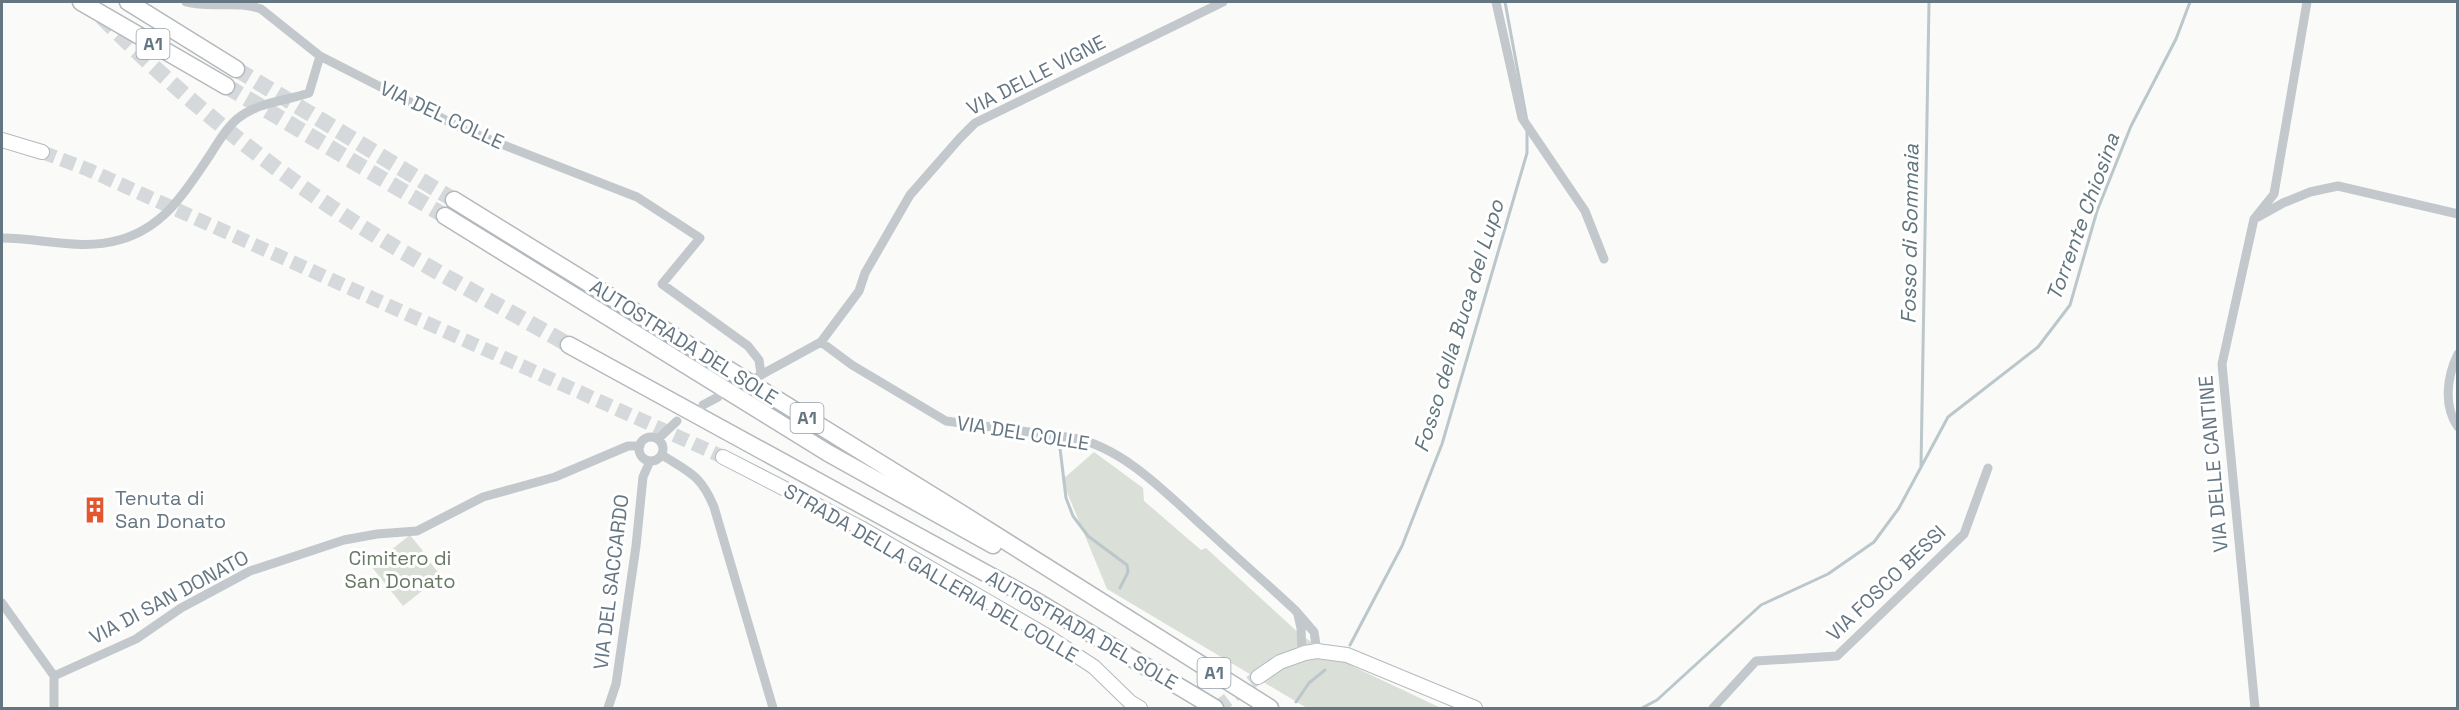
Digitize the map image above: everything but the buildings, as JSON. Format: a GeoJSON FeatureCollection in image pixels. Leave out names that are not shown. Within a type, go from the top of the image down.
{"type":"FeatureCollection","features":[{"type":"Feature","properties":{"kind":"highway","name":"A1"},"geometry":{"type":"LineString","coordinates":[[81,2],[226,86]]}},
{"type":"Feature","properties":{"kind":"highway","name":"A1"},"geometry":{"type":"LineString","coordinates":[[128,2],[236,69]]}},
{"type":"Feature","properties":{"kind":"highway","name":"AUTOSTRADA DEL SOLE"},"geometry":{"type":"LineString","coordinates":[[454,201],[956,510],[1270,708]]}},
{"type":"Feature","properties":{"kind":"highway","name":"AUTOSTRADA DEL SOLE"},"geometry":{"type":"LineString","coordinates":[[445,216],[828,453],[1158,638]]}},
{"type":"Feature","properties":{"kind":"highway","name":"AUTOSTRADA DEL SOLE"},"geometry":{"type":"LineString","coordinates":[[569,345],[1031,598],[1215,708]]}},
{"type":"Feature","properties":{"kind":"main road"},"geometry":{"type":"LineString","coordinates":[[2,140],[42,152]]}},
{"type":"Feature","properties":{"kind":"main road","name":"STRADA DELLA GALLERIA DEL COLLE"},"geometry":{"type":"LineString","coordinates":[[723,456],[861,528],[1047,636],[1094,667],[1134,706]]}},
{"type":"Feature","properties":{"kind":"main road"},"geometry":{"type":"LineString","coordinates":[[1258,677],[1280,662],[1302,654],[1317,651],[1347,655],[1475,708]]}},
{"type":"Feature","properties":{"kind":"street","name":"VIA DEL COLLE"},"geometry":{"type":"LineString","coordinates":[[186,2],[198,5],[251,5],[278,21],[320,56],[465,130],[637,197],[700,238],[662,284],[748,346],[759,360],[759,375],[821,342],[852,365],[946,421],[1073,438],[1102,446],[1164,491],[1295,610],[1314,632],[1317,651]]}},
{"type":"Feature","properties":{"kind":"street","name":"VIA DELLE VIGNE"},"geometry":{"type":"LineString","coordinates":[[821,342],[859,291],[865,273],[910,195],[975,123],[1223,2]]}},
{"type":"Feature","properties":{"kind":"street"},"geometry":{"type":"LineString","coordinates":[[1496,2],[1522,118],[1585,211],[1604,259]]}},
{"type":"Feature","properties":{"kind":"street","name":"VIA DELLE CANTINE"},"geometry":{"type":"LineString","coordinates":[[2255,708],[2223,364],[2254,219],[2274,194],[2307,2]]}},
{"type":"Feature","properties":{"kind":"street"},"geometry":{"type":"LineString","coordinates":[[2,238],[25,238],[90,246],[121,240],[146,228],[172,210],[224,134],[237,120],[270,102],[309,93],[320,56]]}},
{"type":"Feature","properties":{"kind":"street"},"geometry":{"type":"LineString","coordinates":[[2254,219],[2283,203],[2310,192],[2338,186],[2457,213]]}},
{"type":"Feature","properties":{"kind":"street"},"geometry":{"type":"LineString","coordinates":[[2457,354],[2449,377],[2449,394],[2452,419],[2457,427]]}},
{"type":"Feature","properties":{"kind":"street"},"geometry":{"type":"LineString","coordinates":[[703,405],[718,397]]}},
{"type":"Feature","properties":{"kind":"street"},"geometry":{"type":"LineString","coordinates":[[658,439],[663,448],[662,455],[657,460],[650,461],[642,456],[640,446],[646,438],[658,439],[677,421]]}},
{"type":"Feature","properties":{"kind":"street","name":"VIA DI SAN DONATO"},"geometry":{"type":"LineString","coordinates":[[54,676],[146,634],[181,608],[220,585],[250,571],[344,540],[377,534],[417,531],[483,497],[555,477],[628,446],[640,446]]}},
{"type":"Feature","properties":{"kind":"street"},"geometry":{"type":"LineString","coordinates":[[662,455],[698,477],[714,507],[773,708]]}},
{"type":"Feature","properties":{"kind":"street","name":"VIA DEL SACCARDO"},"geometry":{"type":"LineString","coordinates":[[608,708],[616,684],[636,546],[643,477],[650,461]]}},
{"type":"Feature","properties":{"kind":"street","name":"VIA FOSCO BESSI"},"geometry":{"type":"LineString","coordinates":[[1713,708],[1755,661],[1837,656],[1964,534],[1988,468]]}},
{"type":"Feature","properties":{"kind":"street"},"geometry":{"type":"LineString","coordinates":[[2,603],[54,676],[54,708]]}},
{"type":"Feature","properties":{"kind":"street"},"geometry":{"type":"LineString","coordinates":[[1295,610],[1301,623],[1302,654]]}},
{"type":"Feature","properties":{"kind":"green space"},"geometry":{"type":"Polygon","coordinates":[[[1094,452],[1143,488],[1144,501],[1201,550],[1206,548],[1302,636],[1354,667],[1441,708],[1307,708],[1107,589],[1062,480],[1094,452]]]}},
{"type":"Feature","properties":{"kind":"green space","name":"Cimitero di San Donato"},"geometry":{"type":"Polygon","coordinates":[[[410,535],[423,551],[417,556],[419,560],[425,556],[441,576],[403,606],[371,566],[410,535]]]}},
{"type":"Feature","properties":{"kind":"waterway","name":"Fosso della Buca del Lupo"},"geometry":{"type":"LineString","coordinates":[[1505,2],[1527,121]]}},
{"type":"Feature","properties":{"kind":"waterway","name":"Fosso di Sommaia"},"geometry":{"type":"LineString","coordinates":[[1921,466],[1929,2]]}},
{"type":"Feature","properties":{"kind":"waterway","name":"Torrente Chiosina"},"geometry":{"type":"LineString","coordinates":[[1642,708],[1657,700],[1761,605],[1828,574],[1874,542],[1899,508],[1948,417],[2038,347],[2070,305],[2097,211],[2131,126],[2176,39],[2190,2]]}},
{"type":"Feature","properties":{"kind":"waterway","name":"Fosso della Buca del Lupo"},"geometry":{"type":"LineString","coordinates":[[1350,645],[1402,546],[1442,444],[1527,153],[1527,130]]}},
{"type":"Feature","properties":{"kind":"waterway"},"geometry":{"type":"LineString","coordinates":[[1060,448],[1066,498],[1073,516],[1088,536],[1127,565],[1128,572],[1120,588]]}},
{"type":"Feature","properties":{"kind":"waterway","name":"Fosso della Buca del Lupo"},"geometry":{"type":"LineString","coordinates":[[1296,702],[1309,683],[1325,670]]}},
{"type":"Feature","properties":{"kind":"tunnel"},"geometry":{"type":"LineString","coordinates":[[102,17],[214,120],[305,189],[394,246],[569,345]]}},
{"type":"Feature","properties":{"kind":"tunnel"},"geometry":{"type":"LineString","coordinates":[[236,69],[454,200]]}},
{"type":"Feature","properties":{"kind":"tunnel"},"geometry":{"type":"LineString","coordinates":[[226,86],[445,216]]}},
{"type":"Feature","properties":{"kind":"tunnel"},"geometry":{"type":"LineString","coordinates":[[42,152],[89,170],[723,457]]}},
{"type":"Feature","properties":{"kind":"tunnel"},"geometry":{"type":"LineString","coordinates":[[1217,708],[1258,677]]}},
{"type":"Feature","properties":{"kind":"place","name":"Tenuta di San Donato"},"geometry":{"type":"Point","coordinates":[95,510]}}]}
